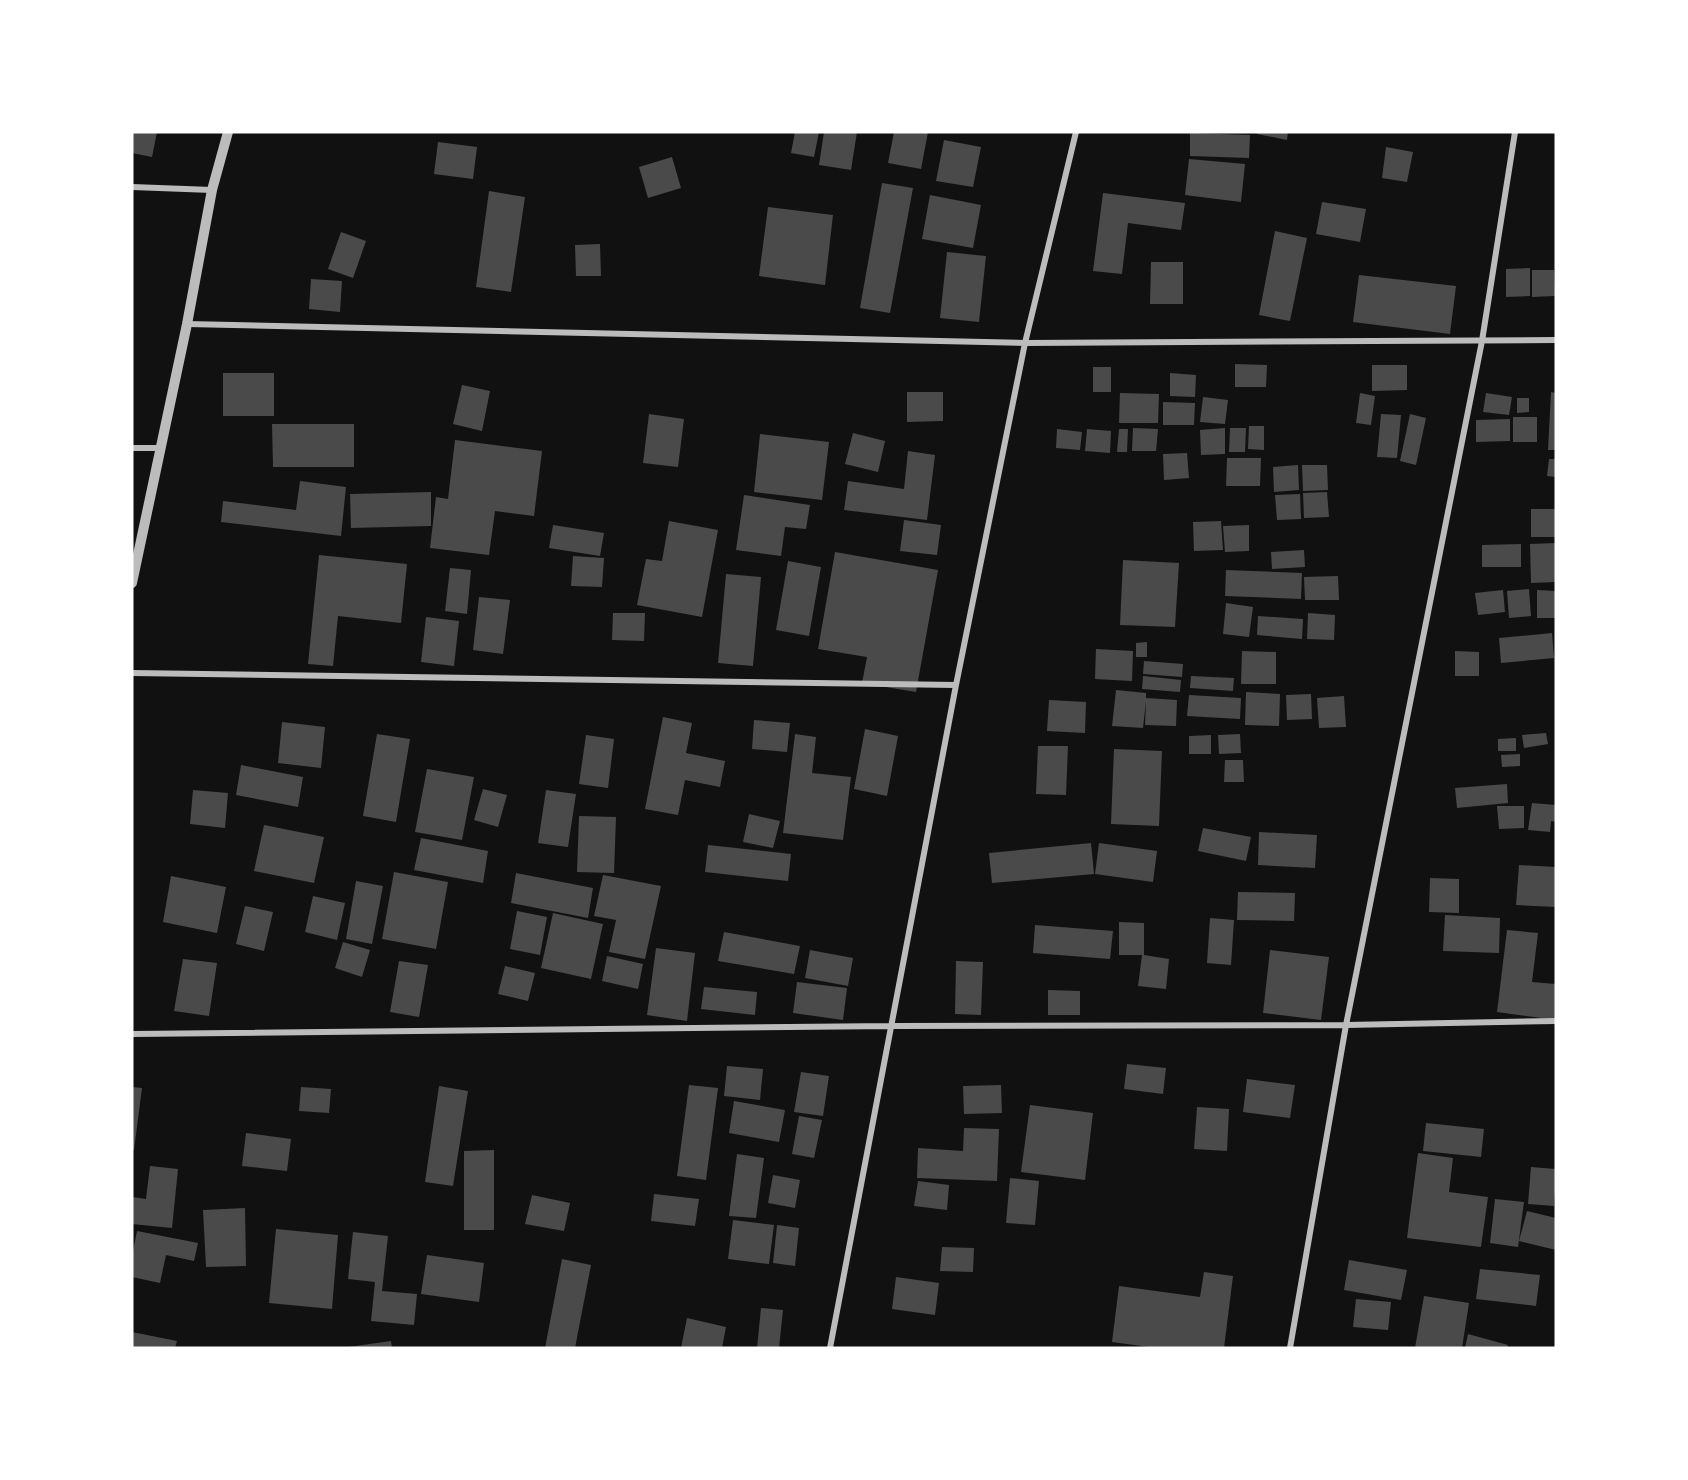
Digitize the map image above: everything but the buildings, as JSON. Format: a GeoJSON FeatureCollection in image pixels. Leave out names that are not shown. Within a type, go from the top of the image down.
{"type":"FeatureCollection","features":[{"type":"Feature","properties":{"kind":"street"},"geometry":{"type":"LineString","coordinates":[[132,583],[187,324],[212,190],[228,132]]}},
{"type":"Feature","properties":{"kind":"street"},"geometry":{"type":"LineString","coordinates":[[830,1348],[956,685],[1025,343],[1076,132]]}},
{"type":"Feature","properties":{"kind":"street"},"geometry":{"type":"LineString","coordinates":[[1290,1348],[1347,1025],[1482,341],[1515,132]]}},
{"type":"Feature","properties":{"kind":"street"},"geometry":{"type":"LineString","coordinates":[[132,187],[212,190]]}},
{"type":"Feature","properties":{"kind":"street"},"geometry":{"type":"LineString","coordinates":[[187,324],[1025,343],[1556,340]]}},
{"type":"Feature","properties":{"kind":"street"},"geometry":{"type":"LineString","coordinates":[[132,448],[161,448]]}},
{"type":"Feature","properties":{"kind":"street"},"geometry":{"type":"LineString","coordinates":[[132,672],[956,685]]}},
{"type":"Feature","properties":{"kind":"street"},"geometry":{"type":"LineString","coordinates":[[132,1034],[891,1026],[1347,1025],[1556,1021]]}}]}
